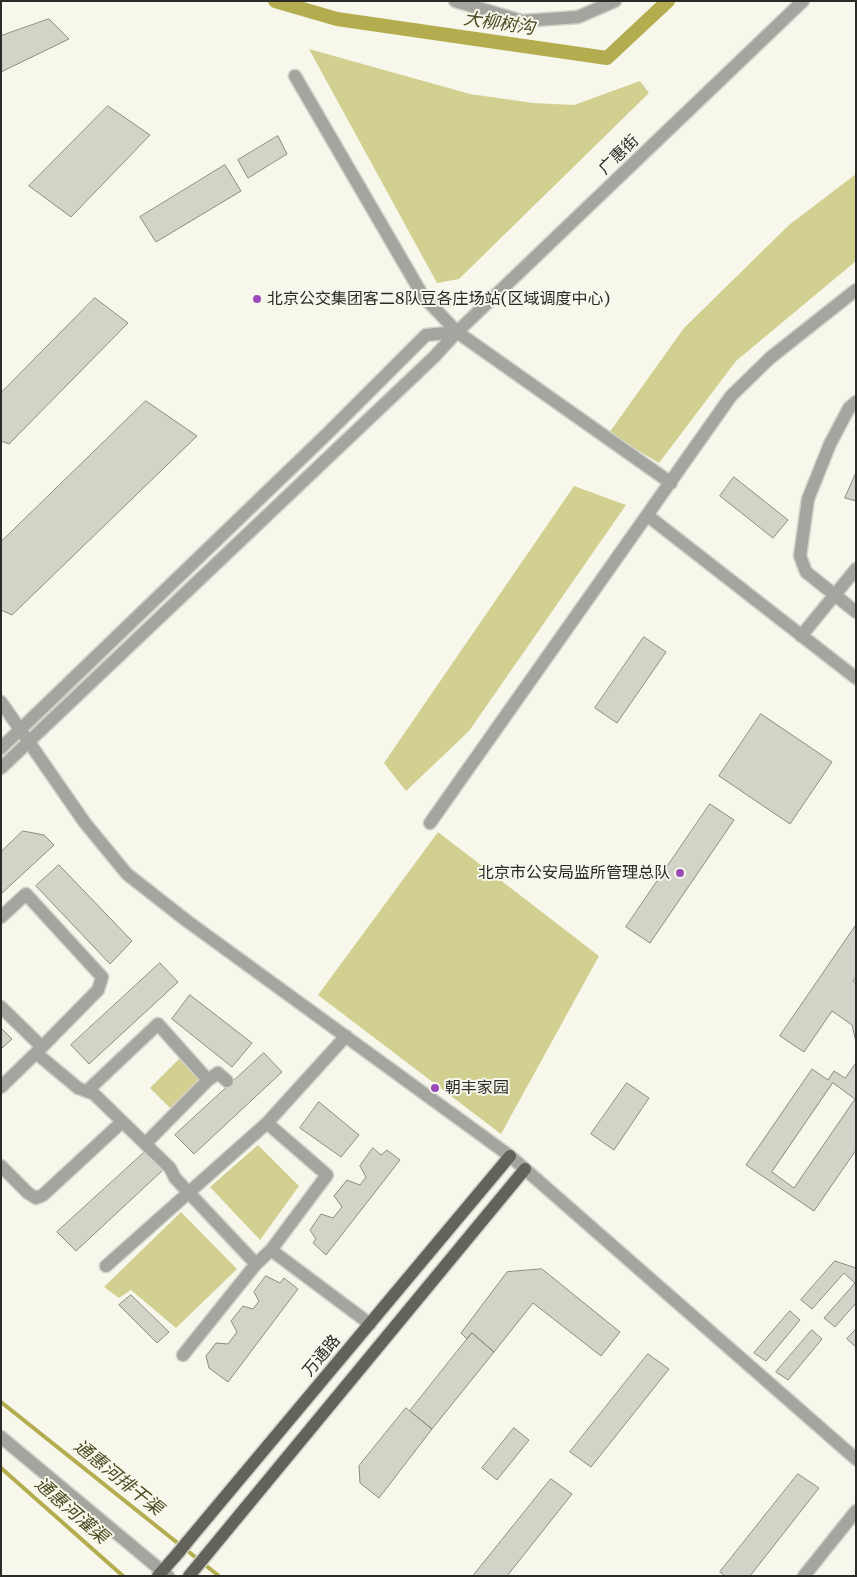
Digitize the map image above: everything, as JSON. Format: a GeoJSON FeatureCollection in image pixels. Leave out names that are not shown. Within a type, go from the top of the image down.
{"type":"FeatureCollection","features":[{"type":"Feature","properties":{"kind":"main road","name":"万通路"},"geometry":{"type":"LineString","coordinates":[[163,1574],[183,1547],[510,1156]]}},
{"type":"Feature","properties":{"kind":"main road"},"geometry":{"type":"LineString","coordinates":[[197,1566],[525,1169]]}},
{"type":"Feature","properties":{"kind":"street"},"geometry":{"type":"LineString","coordinates":[[455,1],[522,21],[578,17],[615,1]]}},
{"type":"Feature","properties":{"kind":"street","name":"广惠街"},"geometry":{"type":"LineString","coordinates":[[1,768],[434,357],[457,332],[804,1]]}},
{"type":"Feature","properties":{"kind":"street"},"geometry":{"type":"LineString","coordinates":[[295,76],[423,296],[457,332],[671,483]]}},
{"type":"Feature","properties":{"kind":"street"},"geometry":{"type":"LineString","coordinates":[[430,823],[732,396],[770,358],[856,290]]}},
{"type":"Feature","properties":{"kind":"street"},"geometry":{"type":"LineString","coordinates":[[1,748],[18,729],[328,433],[426,335],[457,332]]}},
{"type":"Feature","properties":{"kind":"street"},"geometry":{"type":"LineString","coordinates":[[856,402],[849,408],[830,444],[808,499],[800,547],[802,565],[806,572],[856,612]]}},
{"type":"Feature","properties":{"kind":"street"},"geometry":{"type":"LineString","coordinates":[[648,516],[856,678]]}},
{"type":"Feature","properties":{"kind":"street"},"geometry":{"type":"LineString","coordinates":[[801,636],[856,569]]}},
{"type":"Feature","properties":{"kind":"street"},"geometry":{"type":"LineString","coordinates":[[1,702],[85,823],[127,874],[187,921],[510,1156],[856,1459]]}},
{"type":"Feature","properties":{"kind":"street"},"geometry":{"type":"LineString","coordinates":[[1,917],[26,894],[102,977],[98,990],[1,1087]]}},
{"type":"Feature","properties":{"kind":"street"},"geometry":{"type":"LineString","coordinates":[[1,1007],[39,1050],[78,1088],[94,1094],[170,1168],[175,1178],[256,1264]]}},
{"type":"Feature","properties":{"kind":"street"},"geometry":{"type":"LineString","coordinates":[[86,1091],[158,1024],[208,1080]]}},
{"type":"Feature","properties":{"kind":"street"},"geometry":{"type":"LineString","coordinates":[[106,1266],[267,1123],[346,1036]]}},
{"type":"Feature","properties":{"kind":"street"},"geometry":{"type":"LineString","coordinates":[[145,1144],[208,1080],[218,1073],[227,1081]]}},
{"type":"Feature","properties":{"kind":"street"},"geometry":{"type":"LineString","coordinates":[[1,1166],[28,1194],[36,1198],[43,1195],[122,1122]]}},
{"type":"Feature","properties":{"kind":"street"},"geometry":{"type":"LineString","coordinates":[[183,1355],[256,1264],[270,1250],[327,1175],[267,1123]]}},
{"type":"Feature","properties":{"kind":"street"},"geometry":{"type":"LineString","coordinates":[[270,1250],[370,1324]]}},
{"type":"Feature","properties":{"kind":"street"},"geometry":{"type":"LineString","coordinates":[[1,1437],[163,1574]]}},
{"type":"Feature","properties":{"kind":"street"},"geometry":{"type":"LineString","coordinates":[[804,1576],[856,1511]]}},
{"type":"Feature","properties":{"kind":"shaded area"},"geometry":{"type":"Polygon","coordinates":[[[309,49],[470,94],[533,103],[574,105],[640,81],[649,93],[459,279],[437,283],[309,49]]]}},
{"type":"Feature","properties":{"kind":"shaded area"},"geometry":{"type":"Polygon","coordinates":[[[856,174],[856,261],[736,361],[659,463],[609,433],[684,328],[789,225],[856,174]]]}},
{"type":"Feature","properties":{"kind":"shaded area"},"geometry":{"type":"Polygon","coordinates":[[[574,486],[626,505],[469,731],[406,791],[384,763],[574,486]]]}},
{"type":"Feature","properties":{"kind":"shaded area"},"geometry":{"type":"Polygon","coordinates":[[[438,832],[599,956],[501,1134],[318,995],[438,832]]]}},
{"type":"Feature","properties":{"kind":"shaded area"},"geometry":{"type":"Polygon","coordinates":[[[180,1058],[199,1079],[170,1108],[150,1088],[180,1058]]]}},
{"type":"Feature","properties":{"kind":"shaded area"},"geometry":{"type":"Polygon","coordinates":[[[258,1145],[299,1186],[260,1240],[210,1187],[258,1145]]]}},
{"type":"Feature","properties":{"kind":"shaded area"},"geometry":{"type":"Polygon","coordinates":[[[181,1212],[237,1269],[176,1328],[131,1290],[119,1298],[104,1287],[181,1212]]]}},
{"type":"Feature","properties":{"kind":"building"},"geometry":{"type":"Polygon","coordinates":[[[49,19],[69,39],[1,72],[1,36],[49,19]]]}},
{"type":"Feature","properties":{"kind":"building"},"geometry":{"type":"Polygon","coordinates":[[[108,106],[150,135],[71,217],[29,186],[108,106]]]}},
{"type":"Feature","properties":{"kind":"building"},"geometry":{"type":"Polygon","coordinates":[[[278,136],[287,154],[248,178],[238,160],[278,136]]]}},
{"type":"Feature","properties":{"kind":"building"},"geometry":{"type":"Polygon","coordinates":[[[225,165],[241,191],[156,242],[140,217],[225,165]]]}},
{"type":"Feature","properties":{"kind":"building"},"geometry":{"type":"Polygon","coordinates":[[[95,298],[128,323],[9,444],[1,441],[1,393],[95,298]]]}},
{"type":"Feature","properties":{"kind":"building"},"geometry":{"type":"Polygon","coordinates":[[[146,401],[197,436],[12,615],[1,610],[1,542],[146,401]]]}},
{"type":"Feature","properties":{"kind":"building"},"geometry":{"type":"Polygon","coordinates":[[[856,473],[856,501],[845,498],[856,473]]]}},
{"type":"Feature","properties":{"kind":"building"},"geometry":{"type":"Polygon","coordinates":[[[734,477],[788,520],[773,538],[720,496],[734,477]]]}},
{"type":"Feature","properties":{"kind":"building"},"geometry":{"type":"Polygon","coordinates":[[[644,637],[666,652],[617,723],[595,708],[644,637]]]}},
{"type":"Feature","properties":{"kind":"building"},"geometry":{"type":"Polygon","coordinates":[[[761,714],[832,762],[790,824],[719,776],[761,714]]]}},
{"type":"Feature","properties":{"kind":"building","name":"北京市公安局监所管理总队"},"geometry":{"type":"Polygon","coordinates":[[[710,804],[734,820],[650,943],[626,927],[710,804]]]}},
{"type":"Feature","properties":{"kind":"building"},"geometry":{"type":"Polygon","coordinates":[[[23,831],[44,835],[54,845],[1,894],[1,852],[23,831]]]}},
{"type":"Feature","properties":{"kind":"building"},"geometry":{"type":"Polygon","coordinates":[[[59,865],[132,941],[110,964],[36,886],[59,865]]]}},
{"type":"Feature","properties":{"kind":"building"},"geometry":{"type":"Polygon","coordinates":[[[856,925],[856,977],[853,981],[856,983],[856,1042],[852,1025],[832,1011],[804,1052],[780,1036],[856,925]]]}},
{"type":"Feature","properties":{"kind":"building"},"geometry":{"type":"Polygon","coordinates":[[[160,963],[178,982],[89,1064],[71,1045],[160,963]]]}},
{"type":"Feature","properties":{"kind":"building"},"geometry":{"type":"Polygon","coordinates":[[[190,995],[252,1043],[232,1067],[172,1019],[190,995]]]}},
{"type":"Feature","properties":{"kind":"building"},"geometry":{"type":"Polygon","coordinates":[[[1,1028],[12,1039],[1,1049],[1,1028]]]}},
{"type":"Feature","properties":{"kind":"building"},"geometry":{"type":"Polygon","coordinates":[[[264,1053],[282,1072],[194,1154],[175,1135],[264,1053]]]}},
{"type":"Feature","properties":{"kind":"building"},"geometry":{"type":"Polygon","coordinates":[[[856,1063],[856,1150],[814,1211],[746,1165],[812,1069],[828,1080],[834,1071],[845,1078],[856,1063]],[[833,1083],[772,1172],[794,1188],[855,1099],[833,1083]]]}},
{"type":"Feature","properties":{"kind":"building"},"geometry":{"type":"Polygon","coordinates":[[[627,1083],[649,1098],[614,1150],[591,1134],[627,1083]]]}},
{"type":"Feature","properties":{"kind":"building"},"geometry":{"type":"Polygon","coordinates":[[[319,1102],[359,1135],[341,1157],[300,1128],[319,1102]]]}},
{"type":"Feature","properties":{"kind":"building"},"geometry":{"type":"Polygon","coordinates":[[[373,1148],[381,1155],[387,1150],[400,1160],[326,1255],[313,1243],[316,1239],[310,1230],[321,1214],[333,1218],[342,1207],[334,1196],[347,1180],[360,1185],[366,1177],[360,1166],[373,1148]]]}},
{"type":"Feature","properties":{"kind":"building"},"geometry":{"type":"Polygon","coordinates":[[[147,1150],[164,1169],[76,1251],[57,1232],[147,1150]]]}},
{"type":"Feature","properties":{"kind":"building"},"geometry":{"type":"Polygon","coordinates":[[[835,1261],[856,1268],[856,1303],[835,1327],[824,1318],[855,1283],[844,1273],[812,1309],[801,1300],[835,1261]]]}},
{"type":"Feature","properties":{"kind":"building"},"geometry":{"type":"Polygon","coordinates":[[[542,1269],[620,1332],[601,1356],[533,1303],[494,1352],[472,1333],[467,1339],[461,1333],[507,1272],[542,1269]]]}},
{"type":"Feature","properties":{"kind":"building"},"geometry":{"type":"Polygon","coordinates":[[[266,1276],[280,1283],[284,1278],[298,1289],[228,1382],[209,1368],[206,1356],[216,1343],[228,1344],[237,1332],[231,1321],[243,1306],[253,1309],[259,1301],[254,1292],[266,1276]]]}},
{"type":"Feature","properties":{"kind":"building"},"geometry":{"type":"Polygon","coordinates":[[[131,1295],[169,1332],[157,1343],[119,1305],[131,1295]]]}},
{"type":"Feature","properties":{"kind":"building"},"geometry":{"type":"Polygon","coordinates":[[[790,1311],[800,1320],[766,1361],[754,1353],[790,1311]]]}},
{"type":"Feature","properties":{"kind":"building"},"geometry":{"type":"Polygon","coordinates":[[[856,1329],[856,1347],[847,1339],[856,1329]]]}},
{"type":"Feature","properties":{"kind":"building"},"geometry":{"type":"Polygon","coordinates":[[[812,1330],[822,1339],[788,1380],[776,1372],[812,1330]]]}},
{"type":"Feature","properties":{"kind":"building"},"geometry":{"type":"Polygon","coordinates":[[[472,1333],[494,1352],[432,1429],[410,1411],[472,1333]]]}},
{"type":"Feature","properties":{"kind":"building"},"geometry":{"type":"Polygon","coordinates":[[[648,1354],[669,1369],[591,1467],[570,1452],[648,1354]]]}},
{"type":"Feature","properties":{"kind":"building"},"geometry":{"type":"Polygon","coordinates":[[[406,1408],[432,1429],[379,1498],[360,1483],[359,1466],[406,1408]]]}},
{"type":"Feature","properties":{"kind":"building"},"geometry":{"type":"Polygon","coordinates":[[[514,1428],[529,1440],[497,1480],[482,1468],[514,1428]]]}},
{"type":"Feature","properties":{"kind":"building"},"geometry":{"type":"Polygon","coordinates":[[[798,1474],[819,1488],[750,1576],[725,1576],[720,1572],[798,1474]]]}},
{"type":"Feature","properties":{"kind":"building"},"geometry":{"type":"Polygon","coordinates":[[[551,1479],[572,1494],[507,1576],[473,1576],[551,1479]]]}},
{"type":"Feature","properties":{"kind":"waterway","name":"大柳树沟"},"geometry":{"type":"LineString","coordinates":[[275,1],[337,19],[607,58],[668,1]]}},
{"type":"Feature","properties":{"kind":"waterway","name":"通惠河排干渠"},"geometry":{"type":"LineString","coordinates":[[1,1402],[219,1576]]}},
{"type":"Feature","properties":{"kind":"waterway","name":"通惠河灌渠"},"geometry":{"type":"LineString","coordinates":[[1,1468],[123,1576]]}},
{"type":"Feature","properties":{"kind":"place","name":"北京公交集团客二8队豆各庄场站(区域调度中心)"},"geometry":{"type":"Point","coordinates":[257,299]}},
{"type":"Feature","properties":{"kind":"place","name":"北京市公安局监所管理总队"},"geometry":{"type":"Point","coordinates":[680,873]}},
{"type":"Feature","properties":{"kind":"place","name":"朝丰家园"},"geometry":{"type":"Point","coordinates":[435,1088]}}]}
